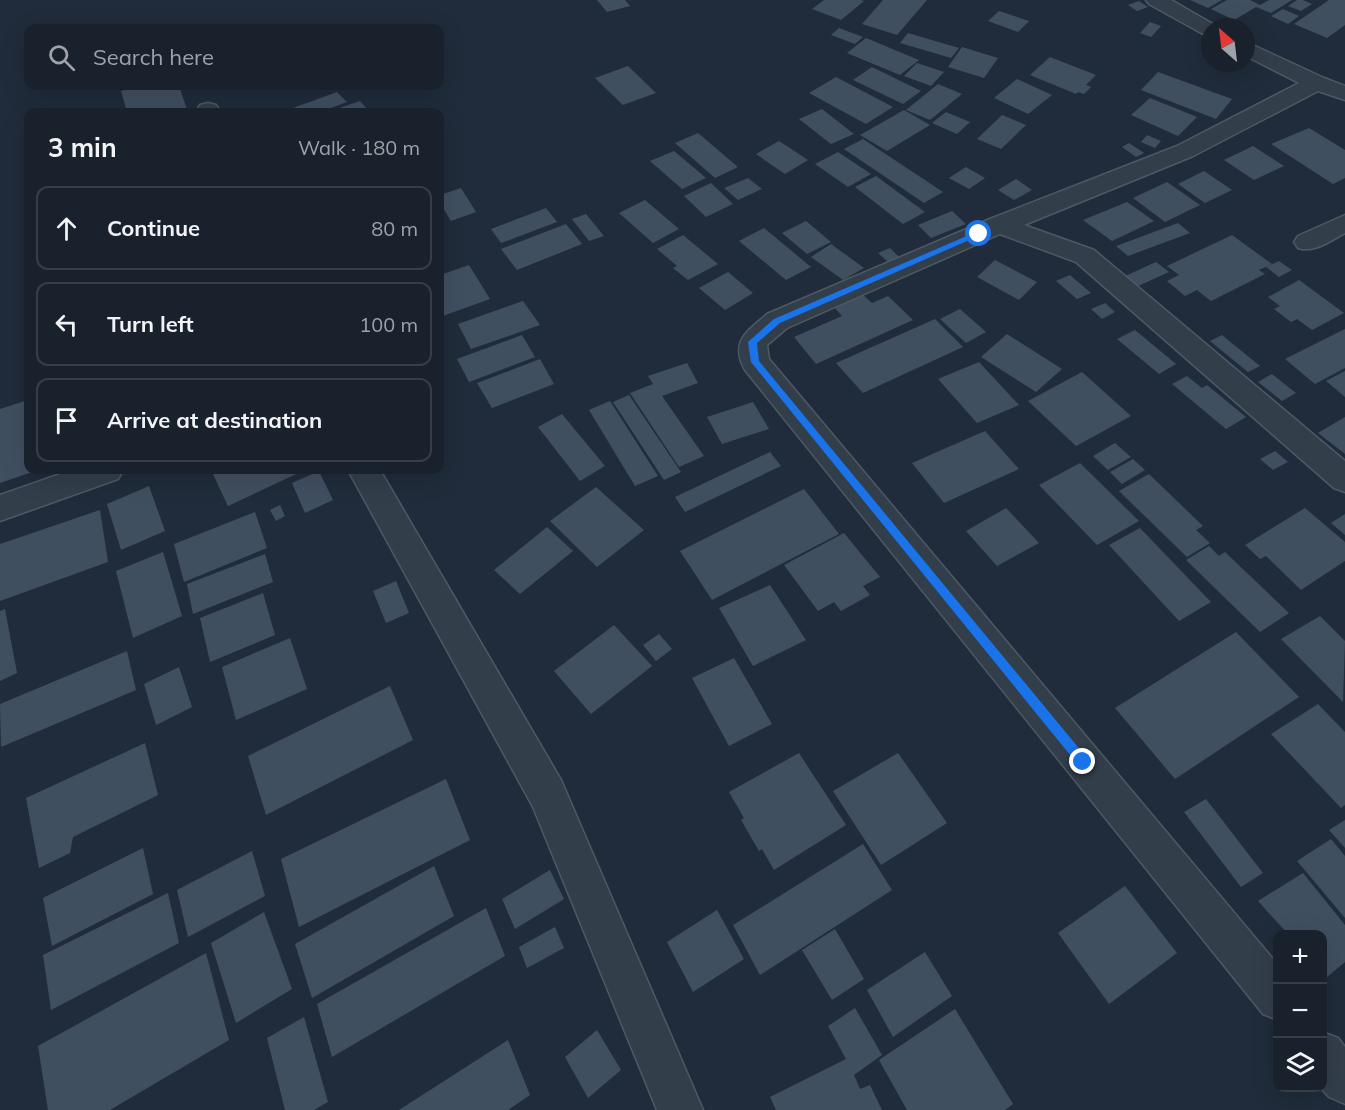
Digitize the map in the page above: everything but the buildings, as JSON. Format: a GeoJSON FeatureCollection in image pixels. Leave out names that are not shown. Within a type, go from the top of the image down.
{"type":"FeatureCollection","features":[{"type":"Feature","properties":{"kind":"street"},"geometry":{"type":"LineString","coordinates":[[1156,0],[1201,25]]}},
{"type":"Feature","properties":{"kind":"street"},"geometry":{"type":"LineString","coordinates":[[1255,52],[1316,83],[1345,93]]}},
{"type":"Feature","properties":{"kind":"street"},"geometry":{"type":"LineString","coordinates":[[1273,993],[755,362],[753,342],[777,321],[999,225],[1069,216],[1185,151],[1316,83]]}},
{"type":"Feature","properties":{"kind":"street"},"geometry":{"type":"LineString","coordinates":[[1069,216],[1085,256]]}},
{"type":"Feature","properties":{"kind":"street"},"geometry":{"type":"LineString","coordinates":[[1307,242],[1345,223]]}},
{"type":"Feature","properties":{"kind":"street"},"geometry":{"type":"LineString","coordinates":[[999,225],[1085,256],[1345,479]]}},
{"type":"Feature","properties":{"kind":"street"},"geometry":{"type":"LineString","coordinates":[[0,508],[96,474]]}},
{"type":"Feature","properties":{"kind":"street"},"geometry":{"type":"LineString","coordinates":[[366,474],[548,794],[680,1110]]}},
{"type":"Feature","properties":{"kind":"street"},"geometry":{"type":"LineString","coordinates":[[1327,1059],[1345,1081]]}},
{"type":"Feature","properties":{"kind":"route"},"geometry":{"type":"LineString","coordinates":[[979,234],[777,321],[753,342],[755,362],[1083,762]]}}]}
